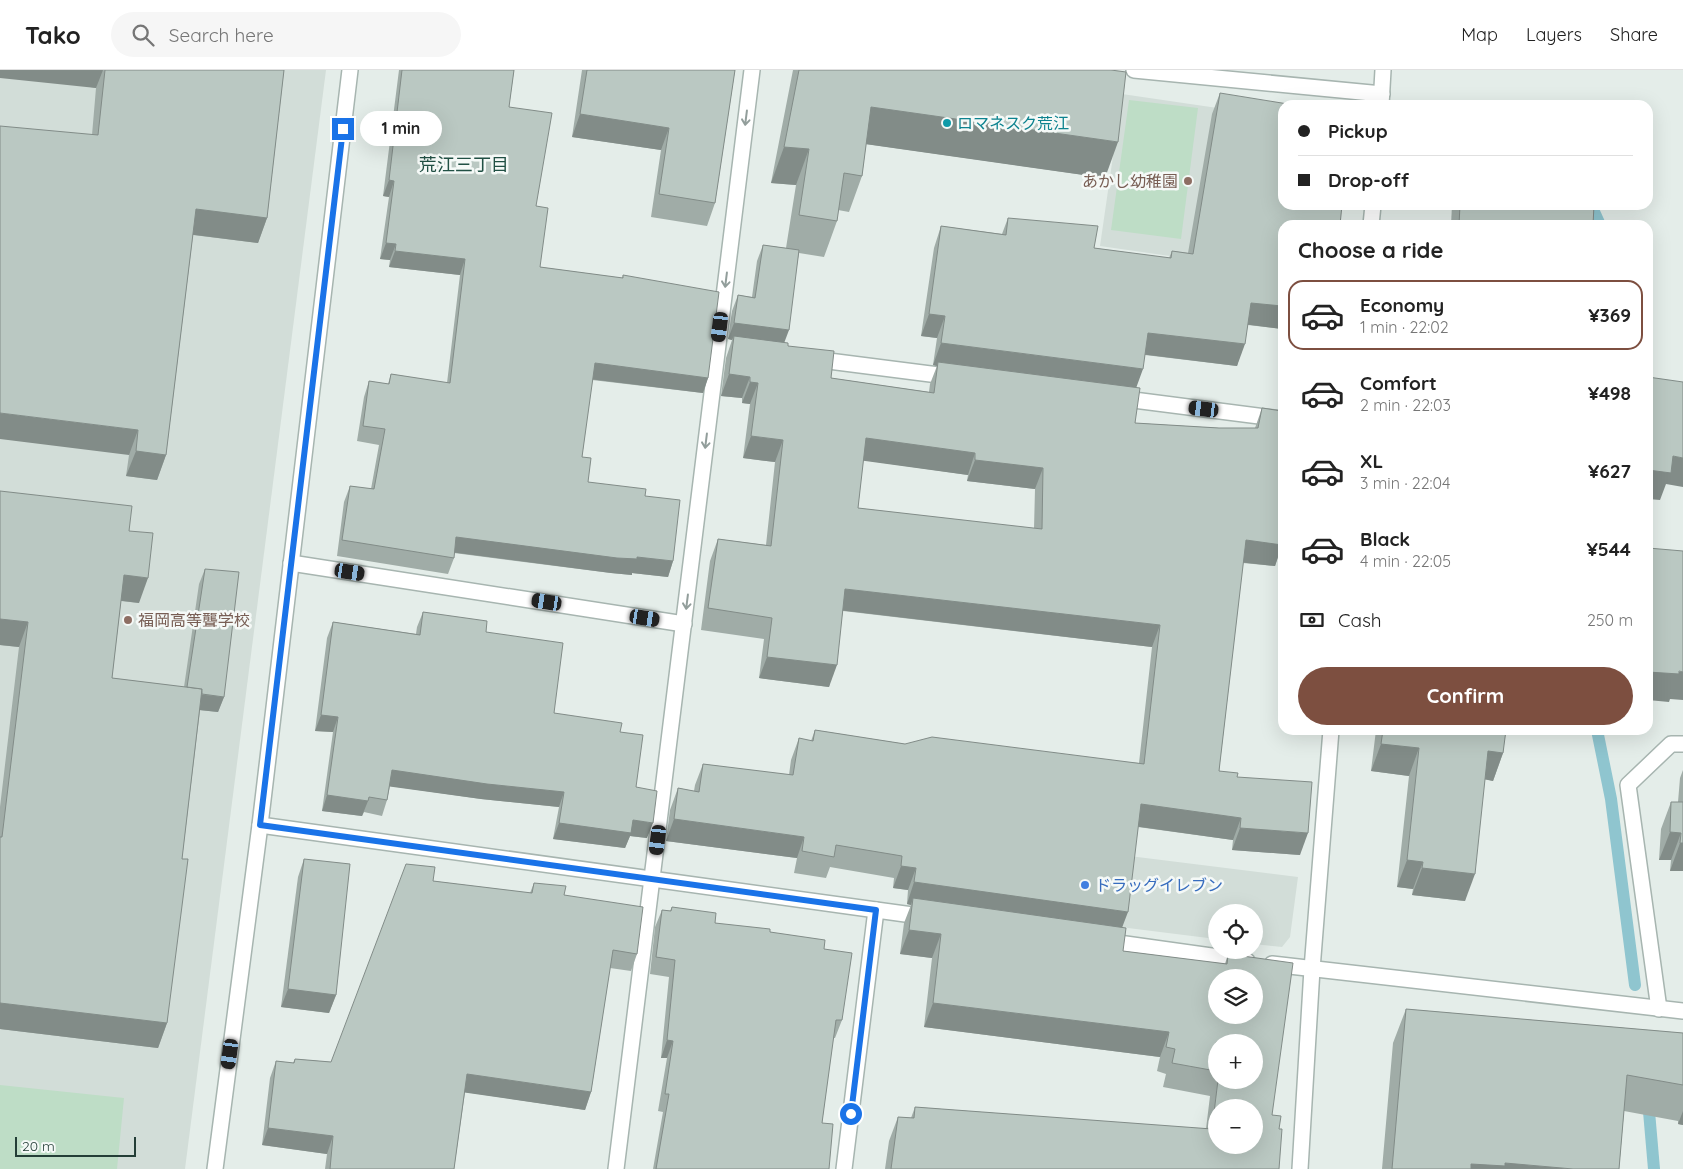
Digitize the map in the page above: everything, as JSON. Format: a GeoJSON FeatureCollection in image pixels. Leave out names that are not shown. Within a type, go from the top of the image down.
{"type":"FeatureCollection","features":[{"type":"Feature","properties":{"kind":"street"},"geometry":{"type":"LineString","coordinates":[[214,1169],[260,825],[350,70]]}},
{"type":"Feature","properties":{"kind":"street"},"geometry":{"type":"LineString","coordinates":[[616,1169],[752,70]]}},
{"type":"Feature","properties":{"kind":"street"},"geometry":{"type":"LineString","coordinates":[[1134,70],[1381,99],[1383,70]]}},
{"type":"Feature","properties":{"kind":"street"},"geometry":{"type":"LineString","coordinates":[[718,347],[737,350]]}},
{"type":"Feature","properties":{"kind":"street"},"geometry":{"type":"LineString","coordinates":[[797,357],[965,378]]}},
{"type":"Feature","properties":{"kind":"street"},"geometry":{"type":"LineString","coordinates":[[1104,396],[1278,418]]}},
{"type":"Feature","properties":{"kind":"street"},"geometry":{"type":"LineString","coordinates":[[291,563],[684,624]]}},
{"type":"Feature","properties":{"kind":"street"},"geometry":{"type":"LineString","coordinates":[[1300,1169],[1312,969],[1331,735]]}},
{"type":"Feature","properties":{"kind":"street"},"geometry":{"type":"LineString","coordinates":[[1659,1009],[1628,784],[1671,744],[1683,744]]}},
{"type":"Feature","properties":{"kind":"street"},"geometry":{"type":"LineString","coordinates":[[260,825],[946,919]]}},
{"type":"Feature","properties":{"kind":"street"},"geometry":{"type":"LineString","coordinates":[[844,1169],[876,910]]}},
{"type":"Feature","properties":{"kind":"street"},"geometry":{"type":"LineString","coordinates":[[1094,940],[1312,969],[1683,1011]]}},
{"type":"Feature","properties":{"kind":"shaded area","name":"福岡高等聾学校"},"geometry":{"type":"Polygon","coordinates":[[[0,70],[326,70],[185,1169],[0,1169],[0,70]]]}},
{"type":"Feature","properties":{"kind":"shaded area","name":"あかし幼稚園"},"geometry":{"type":"Polygon","coordinates":[[[1122,94],[1278,117],[1253,268],[1100,246],[1122,94]]]}},
{"type":"Feature","properties":{"kind":"shaded area"},"geometry":{"type":"Polygon","coordinates":[[[1041,845],[1298,877],[1290,937],[1282,947],[1263,945],[1263,904],[1208,904],[1208,938],[1032,916],[1041,845]]]}},
{"type":"Feature","properties":{"kind":"green space"},"geometry":{"type":"Polygon","coordinates":[[[1129,100],[1198,108],[1181,239],[1111,230],[1129,100]]]}},
{"type":"Feature","properties":{"kind":"green space"},"geometry":{"type":"Polygon","coordinates":[[[0,1085],[124,1098],[117,1169],[0,1169],[0,1085]]]}},
{"type":"Feature","properties":{"kind":"building"},"geometry":{"type":"Polygon","coordinates":[[[105,70],[284,70],[267,218],[196,209],[166,455],[136,451],[138,430],[0,413],[0,126],[98,135],[105,70]]]}},
{"type":"Feature","properties":{"kind":"building"},"geometry":{"type":"Polygon","coordinates":[[[402,70],[514,70],[509,107],[552,113],[536,206],[548,208],[540,267],[623,278],[623,275],[719,292],[708,378],[595,363],[582,457],[591,458],[588,482],[646,489],[645,496],[680,500],[673,561],[637,557],[637,559],[617,558],[456,537],[454,558],[342,540],[350,486],[374,489],[385,429],[363,426],[369,381],[389,384],[391,374],[450,383],[465,259],[395,251],[396,244],[386,243],[394,181],[389,180],[402,70]]]}},
{"type":"Feature","properties":{"kind":"building"},"geometry":{"type":"Polygon","coordinates":[[[587,70],[735,70],[715,203],[659,194],[669,128],[580,114],[587,70]]]}},
{"type":"Feature","properties":{"kind":"building"},"geometry":{"type":"Polygon","coordinates":[[[799,70],[1111,70],[1126,72],[1118,142],[871,107],[862,176],[844,173],[837,221],[799,215],[809,149],[784,147],[799,70]]]}},
{"type":"Feature","properties":{"kind":"building"},"geometry":{"type":"Polygon","coordinates":[[[1220,93],[1278,102],[1278,210],[1342,210],[1340,220],[1278,220],[1278,306],[1251,303],[1245,344],[1148,333],[1143,369],[941,343],[945,316],[929,314],[941,226],[1006,235],[1008,218],[1098,226],[1094,248],[1171,258],[1172,251],[1193,254],[1220,93]]]}},
{"type":"Feature","properties":{"kind":"building"},"geometry":{"type":"Polygon","coordinates":[[[1460,210],[1594,210],[1593,220],[1459,220],[1460,210]]]}},
{"type":"Feature","properties":{"kind":"building"},"geometry":{"type":"Polygon","coordinates":[[[763,245],[799,250],[789,330],[734,323],[738,295],[755,298],[763,245]]]}},
{"type":"Feature","properties":{"kind":"building"},"geometry":{"type":"Polygon","coordinates":[[[734,336],[788,343],[788,346],[834,351],[831,378],[934,393],[938,362],[1140,388],[1135,423],[1219,428],[1258,428],[1262,408],[1278,410],[1278,544],[1246,540],[1219,771],[1238,773],[1237,777],[1312,782],[1308,833],[1240,828],[1241,818],[1141,804],[1128,912],[914,882],[916,868],[901,866],[902,856],[836,845],[834,857],[802,851],[804,837],[674,819],[678,788],[699,792],[703,764],[793,775],[799,738],[813,741],[815,730],[905,744],[932,737],[1144,764],[1160,625],[845,589],[837,665],[767,657],[772,618],[708,608],[718,539],[771,546],[783,440],[751,436],[758,383],[750,382],[750,377],[729,374],[734,336]],[[866,438],[858,508],[1042,529],[1043,468],[975,460],[975,453],[866,438]]]}},
{"type":"Feature","properties":{"kind":"building"},"geometry":{"type":"Polygon","coordinates":[[[1653,378],[1683,382],[1683,458],[1673,456],[1671,473],[1653,471],[1653,378]]]}},
{"type":"Feature","properties":{"kind":"building"},"geometry":{"type":"Polygon","coordinates":[[[0,491],[132,506],[129,531],[153,533],[148,578],[124,575],[112,678],[202,689],[182,859],[188,859],[167,1023],[0,1003],[0,837],[2,837],[28,622],[0,619],[0,491]]]}},
{"type":"Feature","properties":{"kind":"building"},"geometry":{"type":"Polygon","coordinates":[[[1653,548],[1683,551],[1683,672],[1679,671],[1679,674],[1653,672],[1653,548]]]}},
{"type":"Feature","properties":{"kind":"building"},"geometry":{"type":"Polygon","coordinates":[[[205,569],[239,572],[224,697],[202,694],[202,689],[187,687],[205,569]]]}},
{"type":"Feature","properties":{"kind":"building"},"geometry":{"type":"Polygon","coordinates":[[[423,612],[487,621],[486,632],[563,643],[554,713],[622,723],[620,732],[643,735],[636,787],[657,791],[653,823],[633,820],[631,833],[559,823],[564,792],[487,784],[392,770],[387,800],[369,797],[368,801],[327,795],[338,717],[321,715],[333,622],[420,635],[423,612]]]}},
{"type":"Feature","properties":{"kind":"building"},"geometry":{"type":"Polygon","coordinates":[[[1382,735],[1505,735],[1503,753],[1488,751],[1475,874],[1422,868],[1423,862],[1407,860],[1419,748],[1381,744],[1382,735]]]}},
{"type":"Feature","properties":{"kind":"building"},"geometry":{"type":"Polygon","coordinates":[[[1671,802],[1683,802],[1683,843],[1680,843],[1681,833],[1670,832],[1671,802]]]}},
{"type":"Feature","properties":{"kind":"building"},"geometry":{"type":"Polygon","coordinates":[[[304,859],[350,864],[336,995],[288,989],[304,859]]]}},
{"type":"Feature","properties":{"kind":"building"},"geometry":{"type":"Polygon","coordinates":[[[406,864],[435,867],[433,881],[532,893],[534,883],[566,886],[564,895],[643,907],[637,954],[613,950],[591,1092],[467,1074],[454,1169],[330,1169],[333,1136],[268,1128],[276,1061],[294,1063],[295,1059],[331,1062],[406,864]]]}},
{"type":"Feature","properties":{"kind":"building"},"geometry":{"type":"Polygon","coordinates":[[[913,898],[1126,928],[1123,951],[1227,964],[1228,959],[1263,959],[1293,963],[1272,1115],[1281,1116],[1279,1129],[1282,1129],[1279,1169],[891,1169],[898,1117],[914,1118],[915,1107],[1208,1129],[1208,1154],[1263,1154],[1263,1099],[1216,1099],[1217,1089],[1263,1089],[1263,1034],[1208,1034],[1208,1070],[1172,1063],[1175,1049],[1166,1047],[1169,1032],[933,1003],[941,934],[909,930],[913,898]]]}},
{"type":"Feature","properties":{"kind":"building"},"geometry":{"type":"Polygon","coordinates":[[[672,907],[716,913],[715,923],[770,929],[770,932],[825,940],[824,949],[852,953],[842,1020],[836,1020],[822,1123],[833,1124],[829,1169],[656,1169],[669,1094],[665,1094],[673,1041],[667,1040],[675,960],[656,957],[662,910],[671,911],[672,907]]]}},
{"type":"Feature","properties":{"kind":"building"},"geometry":{"type":"Polygon","coordinates":[[[1406,1009],[1683,1033],[1683,1085],[1627,1075],[1619,1169],[1573,1169],[1505,1163],[1505,1166],[1471,1164],[1471,1169],[1392,1169],[1406,1009]]]}},
{"type":"Feature","properties":{"kind":"waterway"},"geometry":{"type":"LineString","coordinates":[[1593,210],[1598,220]]}},
{"type":"Feature","properties":{"kind":"waterway"},"geometry":{"type":"LineString","coordinates":[[1598,735],[1611,799],[1635,985]]}},
{"type":"Feature","properties":{"kind":"waterway"},"geometry":{"type":"LineString","coordinates":[[1648,1100],[1654,1169]]}},
{"type":"Feature","properties":{"kind":"place","name":"ロマネスク荒江"},"geometry":{"type":"Point","coordinates":[947,123]}},
{"type":"Feature","properties":{"kind":"place","name":"あかし幼稚園"},"geometry":{"type":"Point","coordinates":[1188,181]}},
{"type":"Feature","properties":{"kind":"place","name":"福岡高等聾学校"},"geometry":{"type":"Point","coordinates":[128,620]}},
{"type":"Feature","properties":{"kind":"place","name":"ドラッグイレブン"},"geometry":{"type":"Point","coordinates":[1085,885]}},
{"type":"Feature","properties":{"kind":"district","name":"荒江三丁目"},"geometry":{"type":"Point","coordinates":[464,164]}},
{"type":"Feature","properties":{"kind":"route"},"geometry":{"type":"LineString","coordinates":[[343,129],[260,825],[876,910],[851,1114]]}}]}
